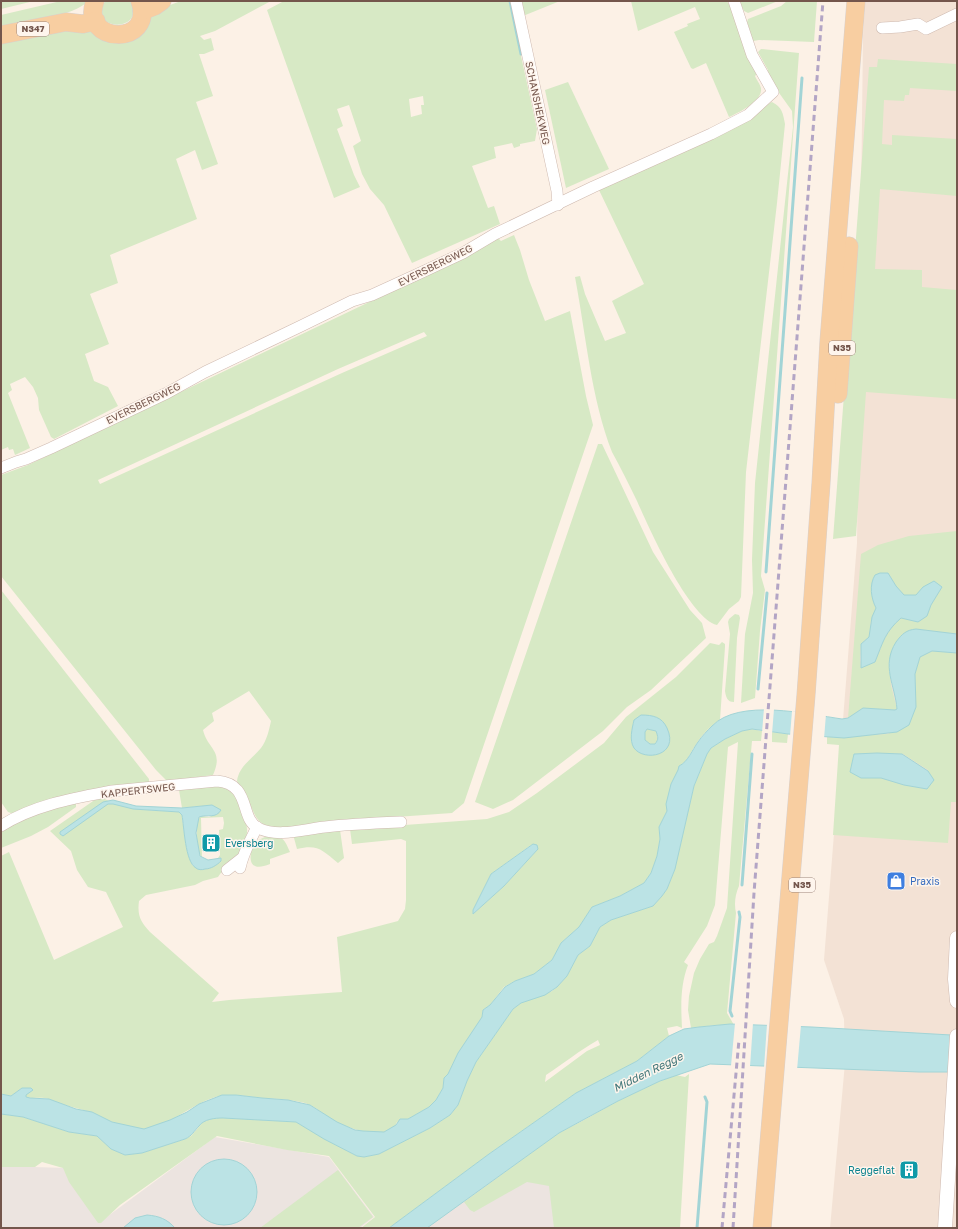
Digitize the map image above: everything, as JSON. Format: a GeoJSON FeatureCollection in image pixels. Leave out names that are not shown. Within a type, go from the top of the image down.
{"type":"FeatureCollection","features":[{"type":"Feature","properties":{"kind":"main road","name":"N347"},"geometry":{"type":"LineString","coordinates":[[95,10],[99,26],[108,33],[114,35],[125,34],[135,27],[141,17],[141,6],[155,6],[162,1]]}},
{"type":"Feature","properties":{"kind":"main road","name":"N35"},"geometry":{"type":"LineString","coordinates":[[811,695],[829,340],[856,1]]}},
{"type":"Feature","properties":{"kind":"main road","name":"N35"},"geometry":{"type":"LineString","coordinates":[[762,1228],[780,1076],[867,1]]}},
{"type":"Feature","properties":{"kind":"main road","name":"N347"},"geometry":{"type":"LineString","coordinates":[[1,35],[66,22],[83,24],[95,10]]}},
{"type":"Feature","properties":{"kind":"main road","name":"N35"},"geometry":{"type":"LineString","coordinates":[[773,1228],[780,1076]]}},
{"type":"Feature","properties":{"kind":"street","name":"SCHANSHEKWEG"},"geometry":{"type":"LineString","coordinates":[[516,1],[557,191],[558,205]]}},
{"type":"Feature","properties":{"kind":"street","name":"EVERSBERGWEG"},"geometry":{"type":"LineString","coordinates":[[1,468],[38,454],[160,396],[205,372],[302,326],[352,300],[372,295],[418,274],[463,252],[495,234],[638,166],[742,119],[758,107],[773,92],[760,72],[752,55],[734,1]]}},
{"type":"Feature","properties":{"kind":"street"},"geometry":{"type":"LineString","coordinates":[[882,28],[918,24],[926,29],[957,14]]}},
{"type":"Feature","properties":{"kind":"street","name":"KAPPERTSWEG"},"geometry":{"type":"LineString","coordinates":[[1,826],[34,809],[97,794],[112,791],[217,782],[229,784],[236,789],[256,827]]}},
{"type":"Feature","properties":{"kind":"street"},"geometry":{"type":"LineString","coordinates":[[227,870],[241,864],[256,827],[281,832],[325,827],[401,822]]}},
{"type":"Feature","properties":{"kind":"street"},"geometry":{"type":"LineString","coordinates":[[954,936],[957,1001]]}},
{"type":"Feature","properties":{"kind":"street"},"geometry":{"type":"LineString","coordinates":[[945,1228],[957,1036]]}},
{"type":"Feature","properties":{"kind":"shaded area"},"geometry":{"type":"Polygon","coordinates":[[[865,1],[957,1],[957,1228],[830,1228],[845,1063],[844,1019],[824,960],[857,543],[863,36],[865,1]]]}},
{"type":"Feature","properties":{"kind":"shaded area"},"geometry":{"type":"Polygon","coordinates":[[[557,1132],[567,1228],[424,1228],[557,1132]]]}},
{"type":"Feature","properties":{"kind":"shaded area"},"geometry":{"type":"Polygon","coordinates":[[[215,1137],[329,1157],[374,1217],[360,1228],[1,1228],[1,1166],[66,1168],[104,1219],[215,1137]]]}},
{"type":"Feature","properties":{"kind":"green space"},"geometry":{"type":"Polygon","coordinates":[[[1,1],[34,1],[1,9],[1,1]]]}},
{"type":"Feature","properties":{"kind":"green space"},"geometry":{"type":"Polygon","coordinates":[[[61,1],[88,1],[72,11],[60,15],[34,22],[1,28],[1,15],[61,1]]]}},
{"type":"Feature","properties":{"kind":"green space"},"geometry":{"type":"Polygon","coordinates":[[[105,1],[130,1],[133,11],[131,18],[126,23],[118,25],[110,23],[104,19],[102,12],[105,1]]]}},
{"type":"Feature","properties":{"kind":"green space"},"geometry":{"type":"Polygon","coordinates":[[[181,1],[271,1],[215,31],[200,36],[204,40],[211,38],[214,50],[204,54],[199,54],[213,96],[196,102],[218,164],[202,170],[195,150],[176,159],[197,219],[110,255],[118,283],[90,294],[109,344],[85,354],[94,381],[108,387],[118,406],[54,439],[51,437],[39,410],[38,398],[33,387],[25,377],[10,384],[12,390],[8,393],[30,448],[15,455],[13,449],[9,450],[8,447],[1,450],[1,43],[84,27],[105,38],[149,17],[159,9],[181,1]]]}},
{"type":"Feature","properties":{"kind":"green space"},"geometry":{"type":"Polygon","coordinates":[[[284,1],[509,1],[537,129],[535,141],[520,144],[520,146],[514,148],[512,143],[494,147],[496,158],[472,166],[488,208],[494,206],[500,224],[412,263],[384,205],[370,189],[362,174],[353,146],[361,141],[349,105],[337,109],[343,126],[337,129],[360,187],[334,198],[267,10],[284,1]],[[423,96],[409,99],[411,117],[422,114],[421,105],[424,105],[423,96]]]}},
{"type":"Feature","properties":{"kind":"green space"},"geometry":{"type":"Polygon","coordinates":[[[520,1],[560,1],[523,16],[520,1]]]}},
{"type":"Feature","properties":{"kind":"green space"},"geometry":{"type":"Polygon","coordinates":[[[631,1],[727,1],[736,18],[748,56],[757,74],[755,76],[760,85],[761,91],[757,99],[748,107],[729,117],[706,63],[693,69],[691,68],[674,32],[688,26],[687,24],[700,19],[695,7],[638,31],[631,1]]]}},
{"type":"Feature","properties":{"kind":"green space"},"geometry":{"type":"Polygon","coordinates":[[[739,1],[778,1],[748,13],[744,11],[739,1]]]}},
{"type":"Feature","properties":{"kind":"green space"},"geometry":{"type":"Polygon","coordinates":[[[787,1],[817,1],[814,42],[753,41],[747,22],[748,19],[781,6],[787,1]]]}},
{"type":"Feature","properties":{"kind":"green space"},"geometry":{"type":"Polygon","coordinates":[[[761,49],[799,53],[761,576],[765,590],[755,698],[741,703],[745,634],[753,593],[752,560],[755,483],[793,127],[792,111],[766,73],[768,70],[758,52],[761,49]]]}},
{"type":"Feature","properties":{"kind":"green space"},"geometry":{"type":"Polygon","coordinates":[[[878,59],[957,64],[957,91],[910,88],[909,95],[905,95],[904,101],[884,100],[882,144],[892,145],[892,135],[957,139],[957,196],[880,189],[875,269],[922,270],[922,287],[957,290],[957,399],[866,392],[856,536],[833,539],[869,67],[877,67],[878,59]]]}},
{"type":"Feature","properties":{"kind":"green space"},"geometry":{"type":"Polygon","coordinates":[[[568,82],[609,169],[566,188],[545,90],[568,82]]]}},
{"type":"Feature","properties":{"kind":"green space"},"geometry":{"type":"Polygon","coordinates":[[[772,102],[782,111],[785,124],[746,472],[741,597],[739,601],[729,609],[717,625],[706,619],[694,606],[683,590],[660,550],[612,452],[594,388],[575,277],[580,276],[585,294],[605,341],[626,333],[612,301],[644,284],[599,190],[772,102]]]}},
{"type":"Feature","properties":{"kind":"green space"},"geometry":{"type":"Polygon","coordinates":[[[514,235],[545,321],[570,311],[593,425],[464,803],[452,813],[354,820],[282,828],[267,826],[258,820],[237,781],[240,771],[263,745],[268,735],[271,721],[249,691],[212,713],[214,721],[203,730],[205,737],[216,755],[216,767],[213,775],[167,781],[156,770],[1,576],[1,475],[28,465],[474,252],[498,238],[501,241],[514,235]],[[424,332],[338,369],[98,480],[100,484],[342,373],[427,336],[424,332]]]}},
{"type":"Feature","properties":{"kind":"green space"},"geometry":{"type":"Polygon","coordinates":[[[598,444],[602,444],[653,552],[690,610],[702,623],[706,638],[651,690],[627,707],[603,731],[513,800],[493,809],[475,802],[598,444]]]}},
{"type":"Feature","properties":{"kind":"green space"},"geometry":{"type":"Polygon","coordinates":[[[957,531],[957,634],[916,629],[889,661],[891,685],[897,709],[863,708],[848,718],[861,554],[878,545],[909,536],[957,531]],[[880,573],[873,579],[872,594],[876,608],[871,621],[869,637],[861,644],[861,668],[875,662],[888,633],[901,618],[918,622],[927,616],[931,605],[942,587],[923,587],[917,595],[904,595],[888,573],[880,573]]]}},
{"type":"Feature","properties":{"kind":"green space"},"geometry":{"type":"Polygon","coordinates":[[[1,590],[149,779],[149,784],[14,814],[8,812],[1,802],[1,590]]]}},
{"type":"Feature","properties":{"kind":"green space"},"geometry":{"type":"Polygon","coordinates":[[[735,614],[739,615],[740,618],[737,638],[734,702],[732,702],[726,697],[725,691],[730,634],[728,622],[729,619],[735,614]]]}},
{"type":"Feature","properties":{"kind":"green space"},"geometry":{"type":"Polygon","coordinates":[[[722,642],[725,644],[720,720],[705,733],[686,760],[679,766],[679,770],[671,784],[667,811],[659,827],[660,839],[657,856],[651,873],[644,883],[620,896],[592,907],[579,927],[561,943],[552,960],[534,974],[504,987],[490,1005],[483,1010],[482,1017],[458,1053],[448,1074],[444,1078],[443,1088],[436,1100],[429,1107],[408,1119],[397,1122],[393,1128],[386,1132],[377,1133],[358,1130],[340,1124],[315,1108],[303,1103],[281,1099],[229,1095],[216,1097],[202,1102],[162,1124],[141,1129],[120,1125],[93,1113],[48,1099],[26,1097],[26,1094],[31,1088],[22,1088],[11,1096],[1,1094],[1,856],[9,852],[54,960],[123,927],[106,892],[88,887],[77,870],[71,851],[50,831],[101,797],[110,802],[129,807],[179,812],[182,815],[184,834],[190,860],[193,866],[220,858],[218,858],[220,855],[219,830],[223,829],[223,817],[201,818],[202,858],[197,839],[198,819],[201,816],[209,817],[216,814],[202,806],[182,808],[179,790],[211,786],[228,788],[238,800],[247,825],[246,840],[239,855],[222,871],[218,877],[195,885],[146,895],[139,901],[139,915],[142,922],[150,932],[219,993],[212,1002],[342,992],[337,937],[398,921],[405,909],[406,900],[406,841],[401,839],[352,844],[350,829],[487,819],[509,812],[604,743],[626,717],[676,677],[710,643],[719,645],[722,642]],[[634,720],[649,755],[669,732],[634,720]],[[531,845],[491,874],[473,910],[473,914],[504,886],[538,849],[535,845],[531,845]]]}},
{"type":"Feature","properties":{"kind":"green space"},"geometry":{"type":"Polygon","coordinates":[[[932,651],[957,653],[957,802],[951,802],[948,843],[833,835],[839,745],[827,744],[827,737],[888,734],[916,707],[915,674],[920,657],[932,651]],[[854,754],[861,778],[881,778],[904,785],[927,789],[928,770],[903,754],[854,754]]]}},
{"type":"Feature","properties":{"kind":"green space"},"geometry":{"type":"Polygon","coordinates":[[[647,729],[656,731],[658,738],[655,744],[650,744],[645,740],[645,732],[647,729]]]}},
{"type":"Feature","properties":{"kind":"green space"},"geometry":{"type":"Polygon","coordinates":[[[752,729],[762,731],[761,741],[752,741],[739,886],[735,900],[736,913],[727,1013],[734,1025],[716,1025],[691,1028],[688,1010],[689,996],[694,973],[709,944],[714,942],[727,908],[738,742],[728,747],[715,905],[707,926],[684,962],[688,965],[682,989],[682,1028],[677,1026],[667,1028],[669,1036],[637,1061],[576,1093],[489,1154],[389,1228],[361,1228],[375,1217],[329,1156],[287,1150],[217,1136],[120,1205],[101,1223],[98,1223],[69,1182],[63,1168],[42,1162],[35,1167],[1,1167],[1,1114],[23,1117],[69,1132],[97,1136],[111,1149],[125,1155],[142,1153],[185,1139],[191,1136],[203,1122],[213,1118],[296,1122],[349,1152],[357,1156],[364,1157],[379,1154],[430,1128],[450,1115],[458,1105],[476,1062],[513,1009],[521,1003],[552,991],[557,987],[567,976],[578,955],[590,946],[600,927],[611,920],[653,906],[662,896],[667,889],[673,874],[694,786],[707,754],[711,748],[742,731],[752,729]],[[598,1040],[585,1048],[546,1075],[545,1082],[587,1051],[600,1045],[598,1040]]]}},
{"type":"Feature","properties":{"kind":"green space"},"geometry":{"type":"Polygon","coordinates":[[[772,732],[788,734],[787,743],[772,742],[772,732]]]}},
{"type":"Feature","properties":{"kind":"green space"},"geometry":{"type":"Polygon","coordinates":[[[76,803],[76,807],[48,827],[31,836],[1,848],[1,831],[36,812],[76,803]]]}},
{"type":"Feature","properties":{"kind":"green space"},"geometry":{"type":"Polygon","coordinates":[[[340,830],[344,858],[338,863],[319,849],[310,847],[297,849],[294,838],[295,834],[340,830]]]}},
{"type":"Feature","properties":{"kind":"green space"},"geometry":{"type":"Polygon","coordinates":[[[275,836],[283,839],[290,852],[270,859],[270,864],[257,867],[252,862],[251,858],[254,842],[265,837],[275,836]]]}},
{"type":"Feature","properties":{"kind":"green space"},"geometry":{"type":"Polygon","coordinates":[[[689,1074],[680,1228],[554,1228],[549,1186],[527,1182],[474,1212],[470,1210],[464,1202],[559,1133],[618,1101],[660,1081],[676,1075],[685,1077],[689,1074]]]}},
{"type":"Feature","properties":{"kind":"green space"},"geometry":{"type":"Polygon","coordinates":[[[338,1170],[373,1217],[358,1228],[260,1228],[338,1170]]]}},
{"type":"Feature","properties":{"kind":"water"},"geometry":{"type":"Polygon","coordinates":[[[880,573],[888,573],[904,595],[916,595],[923,587],[934,581],[942,587],[931,605],[927,616],[918,622],[901,618],[888,633],[875,662],[861,668],[861,644],[869,637],[872,617],[876,608],[871,587],[875,575],[880,573]]]}},
{"type":"Feature","properties":{"kind":"water"},"geometry":{"type":"Polygon","coordinates":[[[916,629],[957,634],[957,653],[932,651],[920,657],[915,674],[916,707],[909,725],[897,732],[844,738],[788,734],[752,729],[742,731],[711,748],[707,754],[694,786],[675,869],[667,889],[662,896],[653,906],[611,920],[600,927],[590,946],[578,955],[567,976],[557,987],[545,995],[521,1003],[513,1009],[476,1062],[458,1105],[450,1115],[430,1128],[379,1154],[364,1157],[357,1156],[324,1139],[296,1122],[217,1118],[204,1122],[185,1139],[142,1153],[125,1155],[111,1149],[97,1136],[69,1132],[23,1117],[1,1114],[1,1094],[11,1096],[22,1088],[31,1088],[33,1090],[26,1095],[26,1097],[49,1099],[76,1109],[92,1112],[112,1122],[144,1129],[170,1120],[187,1112],[199,1104],[222,1095],[236,1095],[288,1100],[310,1105],[337,1122],[355,1130],[384,1132],[396,1125],[400,1119],[408,1119],[429,1107],[436,1100],[443,1088],[444,1078],[448,1074],[458,1053],[482,1017],[483,1010],[490,1005],[505,987],[515,981],[534,974],[552,960],[561,943],[579,927],[592,907],[620,896],[644,883],[651,873],[657,856],[660,839],[659,827],[667,811],[666,804],[671,784],[679,766],[687,759],[712,726],[724,717],[739,712],[756,710],[774,710],[842,719],[848,718],[863,708],[895,710],[897,709],[896,700],[889,667],[892,651],[896,642],[902,635],[907,631],[916,629]]]}},
{"type":"Feature","properties":{"kind":"water"},"geometry":{"type":"Polygon","coordinates":[[[641,715],[645,715],[657,717],[663,721],[670,737],[669,745],[665,750],[659,754],[645,755],[634,748],[631,738],[634,720],[641,715]],[[647,729],[645,732],[645,740],[650,744],[655,744],[658,739],[656,731],[647,729]]]}},
{"type":"Feature","properties":{"kind":"water"},"geometry":{"type":"Polygon","coordinates":[[[854,754],[902,754],[928,771],[934,780],[927,789],[904,785],[881,778],[861,778],[850,772],[854,754]]]}},
{"type":"Feature","properties":{"kind":"water"},"geometry":{"type":"Polygon","coordinates":[[[113,800],[136,806],[182,808],[212,805],[221,810],[219,813],[214,815],[199,817],[196,833],[200,856],[208,860],[221,858],[221,861],[212,868],[203,870],[197,869],[192,864],[187,851],[182,815],[179,812],[133,809],[108,804],[63,836],[60,834],[60,832],[103,802],[113,800]]]}},
{"type":"Feature","properties":{"kind":"water"},"geometry":{"type":"Polygon","coordinates":[[[533,844],[537,845],[538,849],[504,886],[473,914],[473,910],[491,874],[533,844]]]}},
{"type":"Feature","properties":{"kind":"water","name":"Midden Regge"},"geometry":{"type":"Polygon","coordinates":[[[730,1024],[951,1035],[957,1072],[919,1072],[710,1064],[660,1081],[618,1101],[559,1133],[427,1228],[389,1228],[489,1154],[576,1093],[637,1061],[669,1036],[684,1029],[730,1024]]]}},
{"type":"Feature","properties":{"kind":"water"},"geometry":{"type":"Polygon","coordinates":[[[224,1159],[237,1162],[247,1169],[254,1179],[257,1192],[254,1205],[247,1215],[237,1222],[224,1225],[211,1222],[201,1215],[194,1205],[191,1192],[194,1179],[201,1169],[211,1162],[224,1159]]]}},
{"type":"Feature","properties":{"kind":"water"},"geometry":{"type":"Polygon","coordinates":[[[147,1215],[162,1218],[175,1228],[123,1228],[135,1218],[147,1215]]]}},
{"type":"Feature","properties":{"kind":"pier"},"geometry":{"type":"Polygon","coordinates":[[[764,708],[774,709],[772,734],[762,733],[764,708]]]}},
{"type":"Feature","properties":{"kind":"pier"},"geometry":{"type":"Polygon","coordinates":[[[792,711],[826,714],[824,739],[790,736],[792,711]]]}},
{"type":"Feature","properties":{"kind":"pier"},"geometry":{"type":"Polygon","coordinates":[[[735,1023],[753,1023],[750,1067],[731,1066],[735,1023]]]}},
{"type":"Feature","properties":{"kind":"pier"},"geometry":{"type":"Polygon","coordinates":[[[767,1024],[801,1025],[797,1070],[764,1068],[767,1024]]]}},
{"type":"Feature","properties":{"kind":"waterway"},"geometry":{"type":"LineString","coordinates":[[510,1],[521,54]]}},
{"type":"Feature","properties":{"kind":"waterway"},"geometry":{"type":"LineString","coordinates":[[766,572],[802,78]]}},
{"type":"Feature","properties":{"kind":"waterway"},"geometry":{"type":"LineString","coordinates":[[758,689],[767,593]]}},
{"type":"Feature","properties":{"kind":"waterway"},"geometry":{"type":"LineString","coordinates":[[742,885],[752,754]]}},
{"type":"Feature","properties":{"kind":"waterway"},"geometry":{"type":"LineString","coordinates":[[732,1016],[730,1011],[740,917],[739,912]]}},
{"type":"Feature","properties":{"kind":"waterway"},"geometry":{"type":"LineString","coordinates":[[697,1228],[707,1102],[705,1097]]}},
{"type":"Feature","properties":{"kind":"railway"},"geometry":{"type":"LineString","coordinates":[[733,1228],[754,893],[823,1]]}},
{"type":"Feature","properties":{"kind":"railway"},"geometry":{"type":"LineString","coordinates":[[722,1228],[739,1040]]}},
{"type":"Feature","properties":{"kind":"place","name":"Eversberg"},"geometry":{"type":"Point","coordinates":[211,843]}},
{"type":"Feature","properties":{"kind":"place","name":"Praxis"},"geometry":{"type":"Point","coordinates":[896,881]}},
{"type":"Feature","properties":{"kind":"place","name":"Reggeflat"},"geometry":{"type":"Point","coordinates":[909,1170]}}]}
